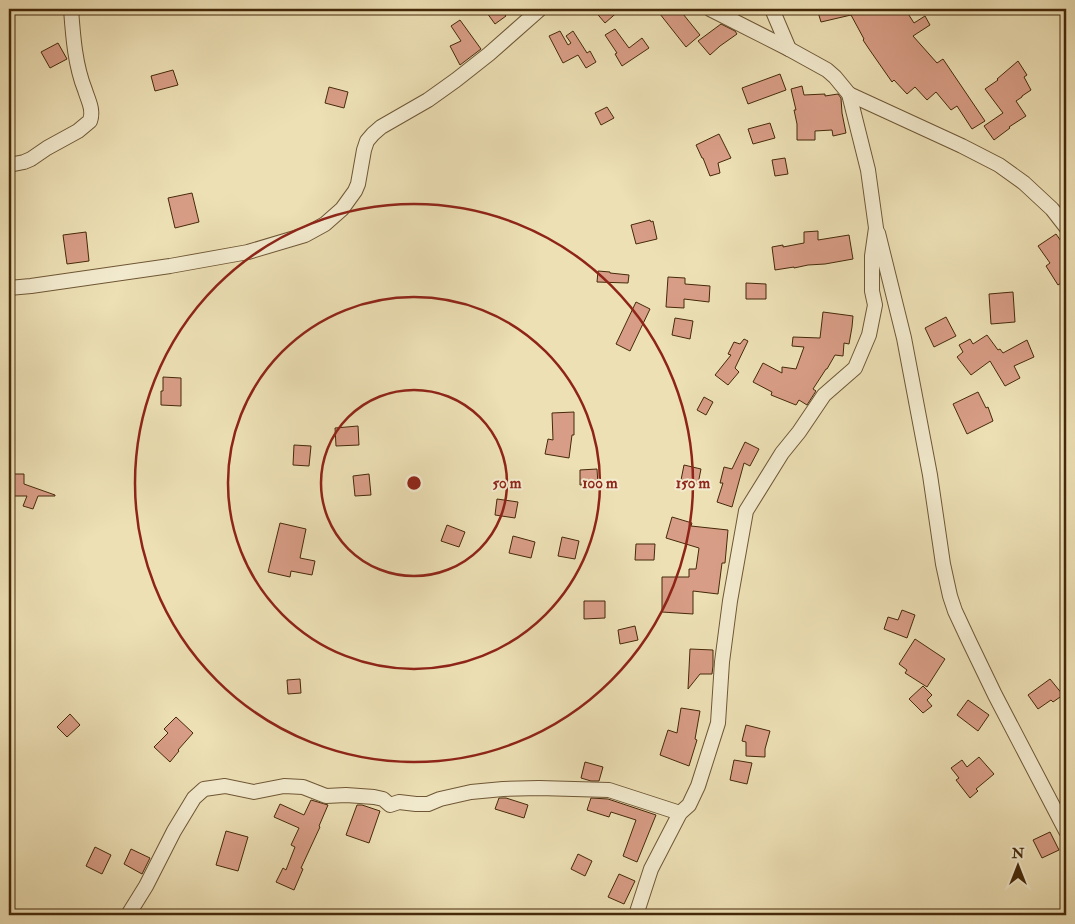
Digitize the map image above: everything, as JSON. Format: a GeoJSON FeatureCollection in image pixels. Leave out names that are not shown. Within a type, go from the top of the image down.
{"type":"FeatureCollection","features":[{"type":"Feature","properties":{"kind":"street"},"geometry":{"type":"LineString","coordinates":[[9,165],[31,159],[78,131],[90,120],[92,111],[82,84],[76,59],[71,9]]}},
{"type":"Feature","properties":{"kind":"street"},"geometry":{"type":"LineString","coordinates":[[9,288],[170,266],[248,252],[305,235],[325,224],[349,201],[358,184],[367,141],[373,134],[381,127],[428,100],[456,80],[540,9]]}},
{"type":"Feature","properties":{"kind":"street"},"geometry":{"type":"LineString","coordinates":[[710,9],[827,70],[849,94],[868,170],[876,228],[906,347],[930,475],[942,564],[950,596],[955,612],[995,695],[1066,831]]}},
{"type":"Feature","properties":{"kind":"street"},"geometry":{"type":"LineString","coordinates":[[772,9],[789,49]]}},
{"type":"Feature","properties":{"kind":"street"},"geometry":{"type":"LineString","coordinates":[[849,94],[999,165],[1052,209],[1066,228]]}},
{"type":"Feature","properties":{"kind":"street"},"geometry":{"type":"LineString","coordinates":[[636,915],[651,869],[680,813],[689,805],[698,786],[718,723],[722,662],[730,600],[746,511],[782,454],[824,395],[855,368],[869,334],[875,305],[872,291],[872,256],[876,228]]}},
{"type":"Feature","properties":{"kind":"street"},"geometry":{"type":"LineString","coordinates":[[128,915],[194,798],[204,790],[225,786],[254,792],[284,786],[303,787],[326,796],[374,797],[383,799],[390,805],[399,802],[428,804],[440,799],[471,792],[503,789],[609,790],[680,813]]}},
{"type":"Feature","properties":{"kind":"building"},"geometry":{"type":"Polygon","coordinates":[[[493,9],[501,9],[506,16],[495,24],[487,13],[493,9]]]}},
{"type":"Feature","properties":{"kind":"building"},"geometry":{"type":"Polygon","coordinates":[[[593,9],[621,9],[605,23],[593,9]]]}},
{"type":"Feature","properties":{"kind":"building"},"geometry":{"type":"Polygon","coordinates":[[[656,9],[679,9],[700,35],[686,47],[656,9]]]}},
{"type":"Feature","properties":{"kind":"building"},"geometry":{"type":"Polygon","coordinates":[[[817,9],[905,9],[914,23],[925,16],[930,25],[913,36],[937,63],[943,59],[985,121],[972,129],[957,106],[951,110],[936,92],[927,100],[915,87],[907,94],[894,80],[892,82],[863,40],[851,15],[821,22],[817,9]]]}},
{"type":"Feature","properties":{"kind":"building"},"geometry":{"type":"Polygon","coordinates":[[[460,20],[481,49],[460,65],[450,46],[461,41],[451,26],[460,20]]]}},
{"type":"Feature","properties":{"kind":"building"},"geometry":{"type":"Polygon","coordinates":[[[721,24],[737,34],[710,55],[698,41],[721,24]]]}},
{"type":"Feature","properties":{"kind":"building"},"geometry":{"type":"Polygon","coordinates":[[[615,29],[629,48],[642,38],[649,48],[622,66],[615,54],[617,53],[605,35],[615,29]]]}},
{"type":"Feature","properties":{"kind":"building"},"geometry":{"type":"Polygon","coordinates":[[[560,31],[568,45],[571,43],[566,36],[573,31],[587,53],[590,51],[596,62],[586,68],[578,55],[563,63],[549,36],[560,31]]]}},
{"type":"Feature","properties":{"kind":"building"},"geometry":{"type":"Polygon","coordinates":[[[58,43],[67,59],[50,68],[41,52],[58,43]]]}},
{"type":"Feature","properties":{"kind":"building"},"geometry":{"type":"Polygon","coordinates":[[[1018,61],[1027,75],[1024,77],[1031,90],[1016,101],[1026,116],[994,140],[984,126],[1003,113],[985,89],[998,80],[1018,61]]]}},
{"type":"Feature","properties":{"kind":"building"},"geometry":{"type":"Polygon","coordinates":[[[173,70],[178,85],[155,91],[151,76],[173,70]]]}},
{"type":"Feature","properties":{"kind":"building"},"geometry":{"type":"Polygon","coordinates":[[[780,74],[786,90],[748,104],[742,88],[780,74]]]}},
{"type":"Feature","properties":{"kind":"building"},"geometry":{"type":"Polygon","coordinates":[[[802,86],[804,95],[825,94],[825,96],[838,94],[841,98],[846,133],[833,136],[832,130],[815,131],[815,140],[797,140],[797,124],[794,110],[796,110],[791,89],[802,86]]]}},
{"type":"Feature","properties":{"kind":"building"},"geometry":{"type":"Polygon","coordinates":[[[329,87],[348,92],[344,108],[325,103],[329,87]]]}},
{"type":"Feature","properties":{"kind":"building"},"geometry":{"type":"Polygon","coordinates":[[[607,107],[614,118],[601,125],[595,113],[607,107]]]}},
{"type":"Feature","properties":{"kind":"building"},"geometry":{"type":"Polygon","coordinates":[[[770,123],[775,138],[753,144],[748,129],[770,123]]]}},
{"type":"Feature","properties":{"kind":"building"},"geometry":{"type":"Polygon","coordinates":[[[719,134],[731,158],[718,163],[720,173],[710,176],[696,145],[719,134]]]}},
{"type":"Feature","properties":{"kind":"building"},"geometry":{"type":"Polygon","coordinates":[[[785,158],[788,174],[775,176],[772,160],[785,158]]]}},
{"type":"Feature","properties":{"kind":"building"},"geometry":{"type":"Polygon","coordinates":[[[192,193],[199,222],[175,228],[168,198],[192,193]]]}},
{"type":"Feature","properties":{"kind":"building"},"geometry":{"type":"Polygon","coordinates":[[[650,220],[651,222],[653,221],[657,239],[636,244],[631,225],[650,220]]]}},
{"type":"Feature","properties":{"kind":"building"},"geometry":{"type":"Polygon","coordinates":[[[818,231],[818,240],[849,235],[853,259],[775,270],[772,247],[804,243],[804,232],[818,231]]]}},
{"type":"Feature","properties":{"kind":"building"},"geometry":{"type":"Polygon","coordinates":[[[86,232],[89,261],[67,264],[63,235],[86,232]]]}},
{"type":"Feature","properties":{"kind":"building"},"geometry":{"type":"Polygon","coordinates":[[[1056,234],[1066,248],[1066,280],[1058,285],[1046,266],[1050,263],[1038,246],[1056,234]]]}},
{"type":"Feature","properties":{"kind":"building"},"geometry":{"type":"Polygon","coordinates":[[[598,271],[629,275],[628,283],[597,282],[598,271]]]}},
{"type":"Feature","properties":{"kind":"building"},"geometry":{"type":"Polygon","coordinates":[[[668,277],[685,278],[685,284],[710,286],[709,302],[684,299],[684,308],[666,307],[668,277]]]}},
{"type":"Feature","properties":{"kind":"building"},"geometry":{"type":"Polygon","coordinates":[[[746,283],[766,284],[766,299],[746,299],[746,283]]]}},
{"type":"Feature","properties":{"kind":"building"},"geometry":{"type":"Polygon","coordinates":[[[1013,292],[1015,322],[991,324],[989,294],[1013,292]]]}},
{"type":"Feature","properties":{"kind":"building"},"geometry":{"type":"Polygon","coordinates":[[[636,302],[650,309],[630,351],[616,344],[636,302]]]}},
{"type":"Feature","properties":{"kind":"building"},"geometry":{"type":"Polygon","coordinates":[[[823,312],[853,316],[852,327],[849,344],[844,343],[843,356],[835,355],[813,389],[816,391],[807,405],[799,400],[796,405],[771,395],[772,392],[753,382],[763,363],[782,373],[782,367],[796,369],[804,347],[792,346],[793,337],[820,338],[823,312]]]}},
{"type":"Feature","properties":{"kind":"building"},"geometry":{"type":"Polygon","coordinates":[[[946,317],[956,336],[934,347],[925,328],[946,317]]]}},
{"type":"Feature","properties":{"kind":"building"},"geometry":{"type":"Polygon","coordinates":[[[675,318],[693,321],[690,339],[672,335],[675,318]]]}},
{"type":"Feature","properties":{"kind":"building"},"geometry":{"type":"Polygon","coordinates":[[[987,335],[998,350],[1000,349],[1003,353],[1027,340],[1034,357],[1014,366],[1020,378],[1005,386],[990,361],[971,375],[957,357],[963,352],[959,345],[970,339],[973,344],[987,335]]]}},
{"type":"Feature","properties":{"kind":"building"},"geometry":{"type":"Polygon","coordinates":[[[744,339],[748,341],[735,368],[739,372],[728,385],[715,375],[731,355],[728,354],[734,342],[740,344],[744,339]]]}},
{"type":"Feature","properties":{"kind":"building"},"geometry":{"type":"Polygon","coordinates":[[[163,377],[181,378],[181,406],[161,405],[163,377]]]}},
{"type":"Feature","properties":{"kind":"building"},"geometry":{"type":"Polygon","coordinates":[[[978,392],[986,408],[988,407],[993,421],[967,434],[953,404],[978,392]]]}},
{"type":"Feature","properties":{"kind":"building"},"geometry":{"type":"Polygon","coordinates":[[[704,397],[713,402],[706,415],[697,410],[704,397]]]}},
{"type":"Feature","properties":{"kind":"building"},"geometry":{"type":"Polygon","coordinates":[[[574,412],[574,435],[572,435],[569,458],[545,454],[548,439],[553,440],[552,413],[574,412]]]}},
{"type":"Feature","properties":{"kind":"building"},"geometry":{"type":"Polygon","coordinates":[[[358,426],[359,445],[336,446],[335,428],[358,426]]]}},
{"type":"Feature","properties":{"kind":"building"},"geometry":{"type":"Polygon","coordinates":[[[745,442],[759,449],[750,466],[744,463],[732,507],[717,502],[723,483],[720,483],[724,467],[732,469],[745,442]]]}},
{"type":"Feature","properties":{"kind":"building"},"geometry":{"type":"Polygon","coordinates":[[[294,445],[311,446],[309,466],[293,465],[294,445]]]}},
{"type":"Feature","properties":{"kind":"building"},"geometry":{"type":"Polygon","coordinates":[[[684,465],[701,469],[698,484],[681,480],[684,465]]]}},
{"type":"Feature","properties":{"kind":"building"},"geometry":{"type":"Polygon","coordinates":[[[597,469],[598,484],[580,485],[580,470],[597,469]]]}},
{"type":"Feature","properties":{"kind":"building"},"geometry":{"type":"Polygon","coordinates":[[[9,474],[24,474],[24,484],[55,496],[38,496],[33,509],[23,506],[27,496],[9,496],[9,474]]]}},
{"type":"Feature","properties":{"kind":"building"},"geometry":{"type":"Polygon","coordinates":[[[369,474],[371,495],[355,496],[353,476],[369,474]]]}},
{"type":"Feature","properties":{"kind":"building"},"geometry":{"type":"Polygon","coordinates":[[[497,499],[518,502],[515,518],[495,515],[497,499]]]}},
{"type":"Feature","properties":{"kind":"building"},"geometry":{"type":"Polygon","coordinates":[[[672,517],[692,523],[691,526],[728,530],[725,563],[722,563],[718,594],[693,591],[693,614],[662,612],[662,577],[689,577],[689,569],[696,569],[699,548],[666,538],[672,517]]]}},
{"type":"Feature","properties":{"kind":"building"},"geometry":{"type":"Polygon","coordinates":[[[280,523],[306,529],[300,558],[315,561],[312,575],[291,571],[290,577],[268,572],[280,523]]]}},
{"type":"Feature","properties":{"kind":"building"},"geometry":{"type":"Polygon","coordinates":[[[447,525],[465,532],[459,547],[441,541],[447,525]]]}},
{"type":"Feature","properties":{"kind":"building"},"geometry":{"type":"Polygon","coordinates":[[[513,536],[535,542],[531,558],[509,553],[513,536]]]}},
{"type":"Feature","properties":{"kind":"building"},"geometry":{"type":"Polygon","coordinates":[[[562,537],[579,541],[575,559],[558,556],[562,537]]]}},
{"type":"Feature","properties":{"kind":"building"},"geometry":{"type":"Polygon","coordinates":[[[636,544],[655,544],[654,560],[635,560],[636,544]]]}},
{"type":"Feature","properties":{"kind":"building"},"geometry":{"type":"Polygon","coordinates":[[[584,601],[605,601],[605,618],[584,619],[584,601]]]}},
{"type":"Feature","properties":{"kind":"building"},"geometry":{"type":"Polygon","coordinates":[[[902,610],[915,615],[907,638],[884,629],[888,617],[898,620],[902,610]]]}},
{"type":"Feature","properties":{"kind":"building"},"geometry":{"type":"Polygon","coordinates":[[[635,626],[638,640],[620,644],[618,630],[635,626]]]}},
{"type":"Feature","properties":{"kind":"building"},"geometry":{"type":"Polygon","coordinates":[[[915,639],[945,659],[927,687],[905,673],[907,670],[899,664],[915,639]]]}},
{"type":"Feature","properties":{"kind":"building"},"geometry":{"type":"Polygon","coordinates":[[[690,649],[713,650],[713,666],[712,674],[700,674],[688,689],[690,649]]]}},
{"type":"Feature","properties":{"kind":"building"},"geometry":{"type":"Polygon","coordinates":[[[300,679],[301,693],[288,694],[287,680],[300,679]]]}},
{"type":"Feature","properties":{"kind":"building"},"geometry":{"type":"Polygon","coordinates":[[[1050,679],[1063,695],[1053,702],[1051,700],[1038,709],[1028,695],[1050,679]]]}},
{"type":"Feature","properties":{"kind":"building"},"geometry":{"type":"Polygon","coordinates":[[[923,686],[932,695],[927,700],[932,706],[923,713],[909,699],[923,686]]]}},
{"type":"Feature","properties":{"kind":"building"},"geometry":{"type":"Polygon","coordinates":[[[968,700],[989,715],[978,731],[957,715],[968,700]]]}},
{"type":"Feature","properties":{"kind":"building"},"geometry":{"type":"Polygon","coordinates":[[[681,708],[700,711],[695,739],[697,740],[689,766],[660,755],[668,730],[677,733],[681,708]]]}},
{"type":"Feature","properties":{"kind":"building"},"geometry":{"type":"Polygon","coordinates":[[[70,714],[80,725],[67,737],[57,727],[70,714]]]}},
{"type":"Feature","properties":{"kind":"building"},"geometry":{"type":"Polygon","coordinates":[[[176,717],[193,733],[170,762],[154,747],[168,733],[164,729],[176,717]]]}},
{"type":"Feature","properties":{"kind":"building"},"geometry":{"type":"Polygon","coordinates":[[[746,725],[770,731],[765,749],[765,757],[746,756],[746,742],[742,741],[746,725]]]}},
{"type":"Feature","properties":{"kind":"building"},"geometry":{"type":"Polygon","coordinates":[[[979,757],[994,774],[976,789],[978,791],[970,798],[956,780],[959,778],[951,768],[962,760],[967,767],[979,757]]]}},
{"type":"Feature","properties":{"kind":"building"},"geometry":{"type":"Polygon","coordinates":[[[734,760],[752,763],[747,784],[730,780],[734,760]]]}},
{"type":"Feature","properties":{"kind":"building"},"geometry":{"type":"Polygon","coordinates":[[[585,762],[603,767],[599,781],[581,778],[585,762]]]}},
{"type":"Feature","properties":{"kind":"building"},"geometry":{"type":"Polygon","coordinates":[[[499,798],[506,798],[528,805],[524,818],[495,809],[499,798]]]}},
{"type":"Feature","properties":{"kind":"building"},"geometry":{"type":"Polygon","coordinates":[[[591,798],[608,799],[656,815],[637,862],[623,856],[636,820],[611,812],[609,817],[587,810],[591,798]]]}},
{"type":"Feature","properties":{"kind":"building"},"geometry":{"type":"Polygon","coordinates":[[[311,800],[328,805],[301,868],[303,869],[294,890],[276,882],[283,868],[286,870],[295,847],[291,845],[299,828],[274,817],[280,804],[304,815],[311,800]]]}},
{"type":"Feature","properties":{"kind":"building"},"geometry":{"type":"Polygon","coordinates":[[[357,805],[380,811],[369,843],[346,835],[357,805]]]}},
{"type":"Feature","properties":{"kind":"building"},"geometry":{"type":"Polygon","coordinates":[[[226,831],[248,837],[238,871],[216,865],[226,831]]]}},
{"type":"Feature","properties":{"kind":"building"},"geometry":{"type":"Polygon","coordinates":[[[1050,832],[1059,850],[1042,858],[1033,840],[1050,832]]]}},
{"type":"Feature","properties":{"kind":"building"},"geometry":{"type":"Polygon","coordinates":[[[95,847],[111,855],[102,874],[86,866],[95,847]]]}},
{"type":"Feature","properties":{"kind":"building"},"geometry":{"type":"Polygon","coordinates":[[[131,849],[150,858],[142,874],[124,864],[131,849]]]}},
{"type":"Feature","properties":{"kind":"building"},"geometry":{"type":"Polygon","coordinates":[[[578,854],[592,861],[585,876],[571,869],[578,854]]]}},
{"type":"Feature","properties":{"kind":"building"},"geometry":{"type":"Polygon","coordinates":[[[619,874],[635,881],[624,904],[608,897],[619,874]]]}}]}
